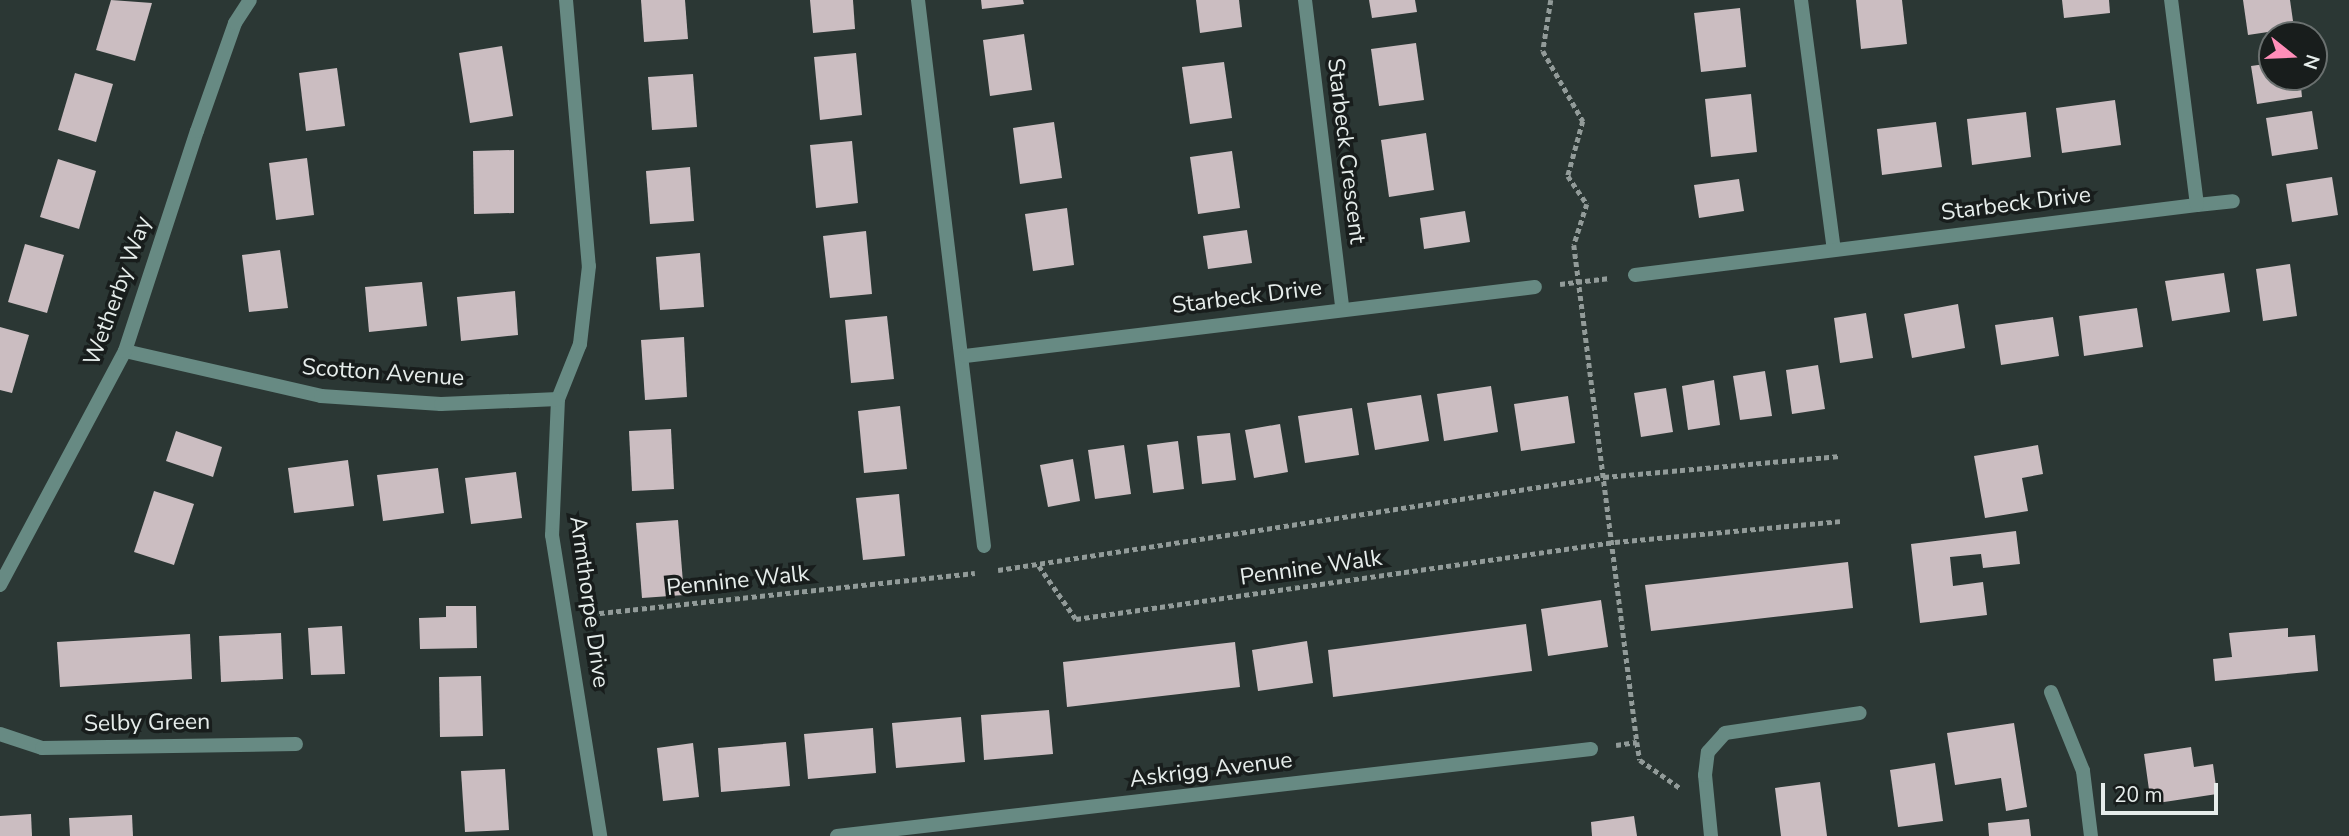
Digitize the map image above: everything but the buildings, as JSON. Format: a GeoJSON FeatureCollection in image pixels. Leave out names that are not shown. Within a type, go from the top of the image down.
{"type":"FeatureCollection","features":[{"type":"Feature","properties":{"kind":"street","name":"Wetherby Way"},"geometry":{"type":"LineString","coordinates":[[0,585],[125,352],[205,107],[235,23],[250,0]]}},
{"type":"Feature","properties":{"kind":"street","name":"Armthorpe Drive"},"geometry":{"type":"LineString","coordinates":[[566,0],[589,266],[580,344],[558,399],[552,535],[600,836]]}},
{"type":"Feature","properties":{"kind":"street"},"geometry":{"type":"LineString","coordinates":[[918,0],[965,356],[984,546]]}},
{"type":"Feature","properties":{"kind":"street","name":"Starbeck Crescent"},"geometry":{"type":"LineString","coordinates":[[1305,0],[1342,308]]}},
{"type":"Feature","properties":{"kind":"street"},"geometry":{"type":"LineString","coordinates":[[1801,0],[1834,249]]}},
{"type":"Feature","properties":{"kind":"street"},"geometry":{"type":"LineString","coordinates":[[2171,0],[2197,205]]}},
{"type":"Feature","properties":{"kind":"street","name":"Starbeck Drive"},"geometry":{"type":"LineString","coordinates":[[1635,275],[2232,201]]}},
{"type":"Feature","properties":{"kind":"street","name":"Starbeck Drive"},"geometry":{"type":"LineString","coordinates":[[965,356],[1342,308],[1535,287]]}},
{"type":"Feature","properties":{"kind":"street","name":"Scotton Avenue"},"geometry":{"type":"LineString","coordinates":[[125,352],[321,396],[441,404],[558,399]]}},
{"type":"Feature","properties":{"kind":"street"},"geometry":{"type":"LineString","coordinates":[[2051,692],[2083,771],[2091,836]]}},
{"type":"Feature","properties":{"kind":"street"},"geometry":{"type":"LineString","coordinates":[[1711,836],[1708,752],[1725,733],[1860,713]]}},
{"type":"Feature","properties":{"kind":"street","name":"Selby Green"},"geometry":{"type":"LineString","coordinates":[[0,734],[42,748],[296,744]]}},
{"type":"Feature","properties":{"kind":"street","name":"Askrigg Avenue"},"geometry":{"type":"LineString","coordinates":[[837,836],[1591,749]]}},
{"type":"Feature","properties":{"kind":"path"},"geometry":{"type":"LineString","coordinates":[[1551,0],[1543,51],[1583,121],[1568,176],[1587,204],[1574,245],[1615,542],[1640,760],[1652,772],[1708,804]]}},
{"type":"Feature","properties":{"kind":"path"},"geometry":{"type":"LineString","coordinates":[[1535,287],[1635,275]]}},
{"type":"Feature","properties":{"kind":"path","name":"Pennine Walk"},"geometry":{"type":"LineString","coordinates":[[566,617],[1039,566],[1604,477],[1840,456]]}},
{"type":"Feature","properties":{"kind":"path","name":"Pennine Walk"},"geometry":{"type":"LineString","coordinates":[[1039,566],[1076,619],[1615,542],[1840,521]]}},
{"type":"Feature","properties":{"kind":"path"},"geometry":{"type":"LineString","coordinates":[[1591,749],[1637,742]]}}]}
